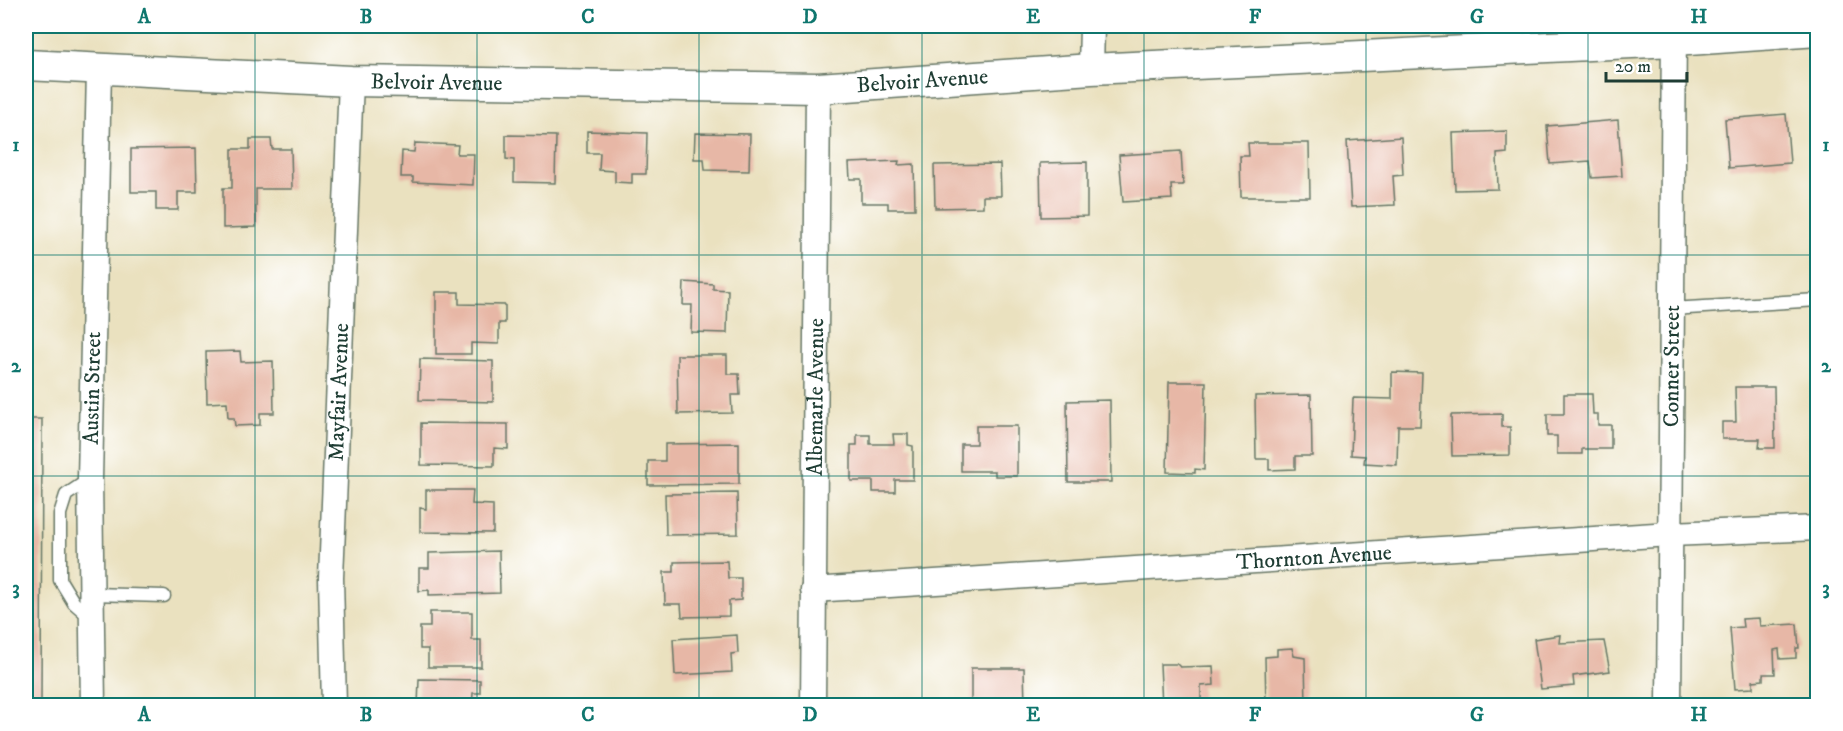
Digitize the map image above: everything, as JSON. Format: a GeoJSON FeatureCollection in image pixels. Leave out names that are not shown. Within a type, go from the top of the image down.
{"type":"FeatureCollection","features":[{"type":"Feature","properties":{"kind":"street"},"geometry":{"type":"LineString","coordinates":[[1091,69],[1092,26]]}},
{"type":"Feature","properties":{"kind":"street","name":"Belvoir Avenue"},"geometry":{"type":"LineString","coordinates":[[26,65],[351,81],[818,88],[1674,33],[1818,31]]}},
{"type":"Feature","properties":{"kind":"street","name":"Conner Street"},"geometry":{"type":"LineString","coordinates":[[1669,705],[1674,33]]}},
{"type":"Feature","properties":{"kind":"street","name":"Austin Street"},"geometry":{"type":"LineString","coordinates":[[93,705],[90,479],[99,70]]}},
{"type":"Feature","properties":{"kind":"street","name":"Mayfair Avenue"},"geometry":{"type":"LineString","coordinates":[[334,705],[331,578],[351,81]]}},
{"type":"Feature","properties":{"kind":"street","name":"Albemarle Avenue"},"geometry":{"type":"LineString","coordinates":[[813,705],[818,88]]}},
{"type":"Feature","properties":{"kind":"street","name":"Thornton Avenue"},"geometry":{"type":"LineString","coordinates":[[813,590],[1670,534],[1818,528]]}},
{"type":"Feature","properties":{"kind":"lane"},"geometry":{"type":"LineString","coordinates":[[1671,309],[1818,300]]}},
{"type":"Feature","properties":{"kind":"lane"},"geometry":{"type":"LineString","coordinates":[[90,479],[66,495],[60,514],[60,580],[74,603],[92,618]]}},
{"type":"Feature","properties":{"kind":"lane"},"geometry":{"type":"LineString","coordinates":[[92,594],[164,596]]}},
{"type":"Feature","properties":{"kind":"building"},"geometry":{"type":"Polygon","coordinates":[[[1786,114],[1790,163],[1729,168],[1725,119],[1786,114]]]}},
{"type":"Feature","properties":{"kind":"building"},"geometry":{"type":"Polygon","coordinates":[[[1618,120],[1622,176],[1592,178],[1590,161],[1550,164],[1547,126],[1618,120]]]}},
{"type":"Feature","properties":{"kind":"building"},"geometry":{"type":"Polygon","coordinates":[[[587,131],[647,133],[646,174],[632,174],[632,183],[615,182],[615,171],[599,170],[600,153],[587,153],[587,131]]]}},
{"type":"Feature","properties":{"kind":"building"},"geometry":{"type":"Polygon","coordinates":[[[1507,131],[1507,153],[1497,154],[1498,189],[1455,190],[1453,133],[1507,131]]]}},
{"type":"Feature","properties":{"kind":"building"},"geometry":{"type":"Polygon","coordinates":[[[695,133],[750,134],[749,171],[705,170],[704,159],[694,159],[695,133]]]}},
{"type":"Feature","properties":{"kind":"building"},"geometry":{"type":"Polygon","coordinates":[[[506,135],[556,136],[555,183],[514,182],[514,160],[506,159],[506,135]]]}},
{"type":"Feature","properties":{"kind":"building"},"geometry":{"type":"Polygon","coordinates":[[[1401,137],[1403,175],[1393,176],[1395,205],[1351,207],[1347,141],[1401,137]]]}},
{"type":"Feature","properties":{"kind":"building"},"geometry":{"type":"Polygon","coordinates":[[[250,139],[271,139],[272,149],[291,149],[292,189],[256,189],[256,227],[223,228],[223,188],[232,188],[232,149],[250,149],[250,139]]]}},
{"type":"Feature","properties":{"kind":"building"},"geometry":{"type":"Polygon","coordinates":[[[415,143],[458,145],[457,154],[474,154],[473,185],[413,182],[413,177],[401,177],[402,151],[414,152],[415,143]]]}},
{"type":"Feature","properties":{"kind":"building"},"geometry":{"type":"Polygon","coordinates":[[[1248,143],[1309,143],[1310,197],[1241,197],[1240,156],[1249,156],[1248,143]]]}},
{"type":"Feature","properties":{"kind":"building"},"geometry":{"type":"Polygon","coordinates":[[[196,148],[197,192],[178,192],[178,210],[156,210],[156,192],[131,192],[131,149],[196,148]]]}},
{"type":"Feature","properties":{"kind":"building"},"geometry":{"type":"Polygon","coordinates":[[[1181,151],[1183,185],[1171,185],[1172,199],[1123,202],[1119,155],[1181,151]]]}},
{"type":"Feature","properties":{"kind":"building"},"geometry":{"type":"Polygon","coordinates":[[[899,161],[898,165],[914,164],[915,209],[888,209],[888,203],[861,203],[861,179],[850,179],[849,163],[899,161]]]}},
{"type":"Feature","properties":{"kind":"building"},"geometry":{"type":"Polygon","coordinates":[[[1087,162],[1087,216],[1041,217],[1040,163],[1087,162]]]}},
{"type":"Feature","properties":{"kind":"building"},"geometry":{"type":"Polygon","coordinates":[[[1000,164],[1001,196],[983,196],[983,207],[935,208],[934,165],[1000,164]]]}},
{"type":"Feature","properties":{"kind":"building"},"geometry":{"type":"Polygon","coordinates":[[[684,282],[713,284],[713,289],[728,290],[727,333],[691,332],[692,305],[683,305],[684,282]]]}},
{"type":"Feature","properties":{"kind":"building"},"geometry":{"type":"Polygon","coordinates":[[[436,292],[459,292],[459,304],[505,305],[505,323],[499,323],[499,344],[471,343],[471,354],[436,354],[436,292]]]}},
{"type":"Feature","properties":{"kind":"building"},"geometry":{"type":"Polygon","coordinates":[[[240,351],[241,362],[273,361],[274,413],[260,413],[260,425],[235,426],[234,418],[228,418],[227,402],[207,403],[206,352],[240,351]]]}},
{"type":"Feature","properties":{"kind":"building"},"geometry":{"type":"Polygon","coordinates":[[[677,355],[727,355],[727,374],[739,374],[740,395],[731,395],[732,413],[678,414],[677,355]]]}},
{"type":"Feature","properties":{"kind":"building"},"geometry":{"type":"Polygon","coordinates":[[[420,359],[493,361],[493,402],[419,400],[420,359]]]}},
{"type":"Feature","properties":{"kind":"building"},"geometry":{"type":"Polygon","coordinates":[[[1392,372],[1422,373],[1420,426],[1398,426],[1397,465],[1364,463],[1365,456],[1351,455],[1353,398],[1392,399],[1392,372]]]}},
{"type":"Feature","properties":{"kind":"building"},"geometry":{"type":"Polygon","coordinates":[[[1169,382],[1206,382],[1204,470],[1195,469],[1195,473],[1167,472],[1169,382]]]}},
{"type":"Feature","properties":{"kind":"building"},"geometry":{"type":"Polygon","coordinates":[[[1735,387],[1774,387],[1775,448],[1759,448],[1760,439],[1722,439],[1722,422],[1736,422],[1735,387]]]}},
{"type":"Feature","properties":{"kind":"building"},"geometry":{"type":"Polygon","coordinates":[[[1564,394],[1592,394],[1593,414],[1598,414],[1598,425],[1611,425],[1611,449],[1582,449],[1582,454],[1557,454],[1557,436],[1547,436],[1547,414],[1564,414],[1564,394]]]}},
{"type":"Feature","properties":{"kind":"building"},"geometry":{"type":"Polygon","coordinates":[[[1311,395],[1312,456],[1295,456],[1295,469],[1269,470],[1269,459],[1256,459],[1255,396],[1311,395]]]}},
{"type":"Feature","properties":{"kind":"building"},"geometry":{"type":"Polygon","coordinates":[[[1110,400],[1111,482],[1068,482],[1067,401],[1110,400]]]}},
{"type":"Feature","properties":{"kind":"building"},"geometry":{"type":"Polygon","coordinates":[[[1813,409],[1818,409],[1818,445],[1815,445],[1813,409]]]}},
{"type":"Feature","properties":{"kind":"building"},"geometry":{"type":"Polygon","coordinates":[[[1502,414],[1502,427],[1510,427],[1510,455],[1452,456],[1451,415],[1502,414]]]}},
{"type":"Feature","properties":{"kind":"building"},"geometry":{"type":"Polygon","coordinates":[[[26,419],[42,419],[41,706],[26,706],[26,419]]]}},
{"type":"Feature","properties":{"kind":"building"},"geometry":{"type":"Polygon","coordinates":[[[421,423],[508,424],[508,449],[494,448],[494,466],[421,465],[421,423]]]}},
{"type":"Feature","properties":{"kind":"building"},"geometry":{"type":"Polygon","coordinates":[[[976,426],[1017,426],[1017,476],[995,476],[995,471],[961,471],[961,444],[976,444],[976,426]]]}},
{"type":"Feature","properties":{"kind":"building"},"geometry":{"type":"Polygon","coordinates":[[[893,434],[908,434],[908,445],[913,446],[913,480],[895,480],[895,492],[873,492],[873,481],[851,481],[851,445],[857,445],[857,435],[870,435],[870,444],[894,444],[893,434]]]}},
{"type":"Feature","properties":{"kind":"building"},"geometry":{"type":"Polygon","coordinates":[[[739,443],[739,484],[648,485],[648,461],[665,461],[665,444],[739,443]]]}},
{"type":"Feature","properties":{"kind":"building"},"geometry":{"type":"Polygon","coordinates":[[[426,490],[473,490],[472,504],[493,505],[493,533],[420,532],[420,508],[426,509],[426,490]]]}},
{"type":"Feature","properties":{"kind":"building"},"geometry":{"type":"Polygon","coordinates":[[[737,493],[738,534],[666,535],[665,494],[737,493]]]}},
{"type":"Feature","properties":{"kind":"building"},"geometry":{"type":"Polygon","coordinates":[[[499,551],[500,593],[429,595],[429,590],[419,591],[419,568],[429,568],[429,553],[499,551]]]}},
{"type":"Feature","properties":{"kind":"building"},"geometry":{"type":"Polygon","coordinates":[[[727,561],[728,578],[741,578],[741,600],[729,601],[729,616],[682,617],[681,604],[665,604],[664,572],[674,572],[674,562],[727,561]]]}},
{"type":"Feature","properties":{"kind":"building"},"geometry":{"type":"Polygon","coordinates":[[[430,612],[472,612],[472,640],[481,640],[481,667],[428,667],[428,649],[420,649],[420,627],[430,627],[430,612]]]}},
{"type":"Feature","properties":{"kind":"building"},"geometry":{"type":"Polygon","coordinates":[[[1759,618],[1760,626],[1797,624],[1799,648],[1796,648],[1796,658],[1780,659],[1779,649],[1774,650],[1775,674],[1763,674],[1763,680],[1753,681],[1753,688],[1735,689],[1730,628],[1743,627],[1742,619],[1759,618]]]}},
{"type":"Feature","properties":{"kind":"building"},"geometry":{"type":"Polygon","coordinates":[[[737,635],[738,653],[731,654],[732,672],[675,675],[673,639],[737,635]]]}},
{"type":"Feature","properties":{"kind":"building"},"geometry":{"type":"Polygon","coordinates":[[[1560,635],[1559,643],[1604,641],[1610,671],[1573,676],[1574,686],[1541,689],[1534,639],[1560,635]]]}},
{"type":"Feature","properties":{"kind":"building"},"geometry":{"type":"Polygon","coordinates":[[[1292,648],[1294,656],[1305,658],[1306,706],[1266,706],[1265,657],[1277,656],[1277,649],[1292,648]]]}},
{"type":"Feature","properties":{"kind":"building"},"geometry":{"type":"Polygon","coordinates":[[[1160,664],[1177,664],[1180,667],[1213,666],[1214,685],[1201,686],[1201,706],[1162,706],[1160,664]]]}},
{"type":"Feature","properties":{"kind":"building"},"geometry":{"type":"Polygon","coordinates":[[[971,668],[1024,668],[1025,706],[971,706],[971,668]]]}},
{"type":"Feature","properties":{"kind":"building"},"geometry":{"type":"Polygon","coordinates":[[[419,679],[480,680],[480,693],[473,693],[472,706],[418,706],[419,679]]]}}]}
